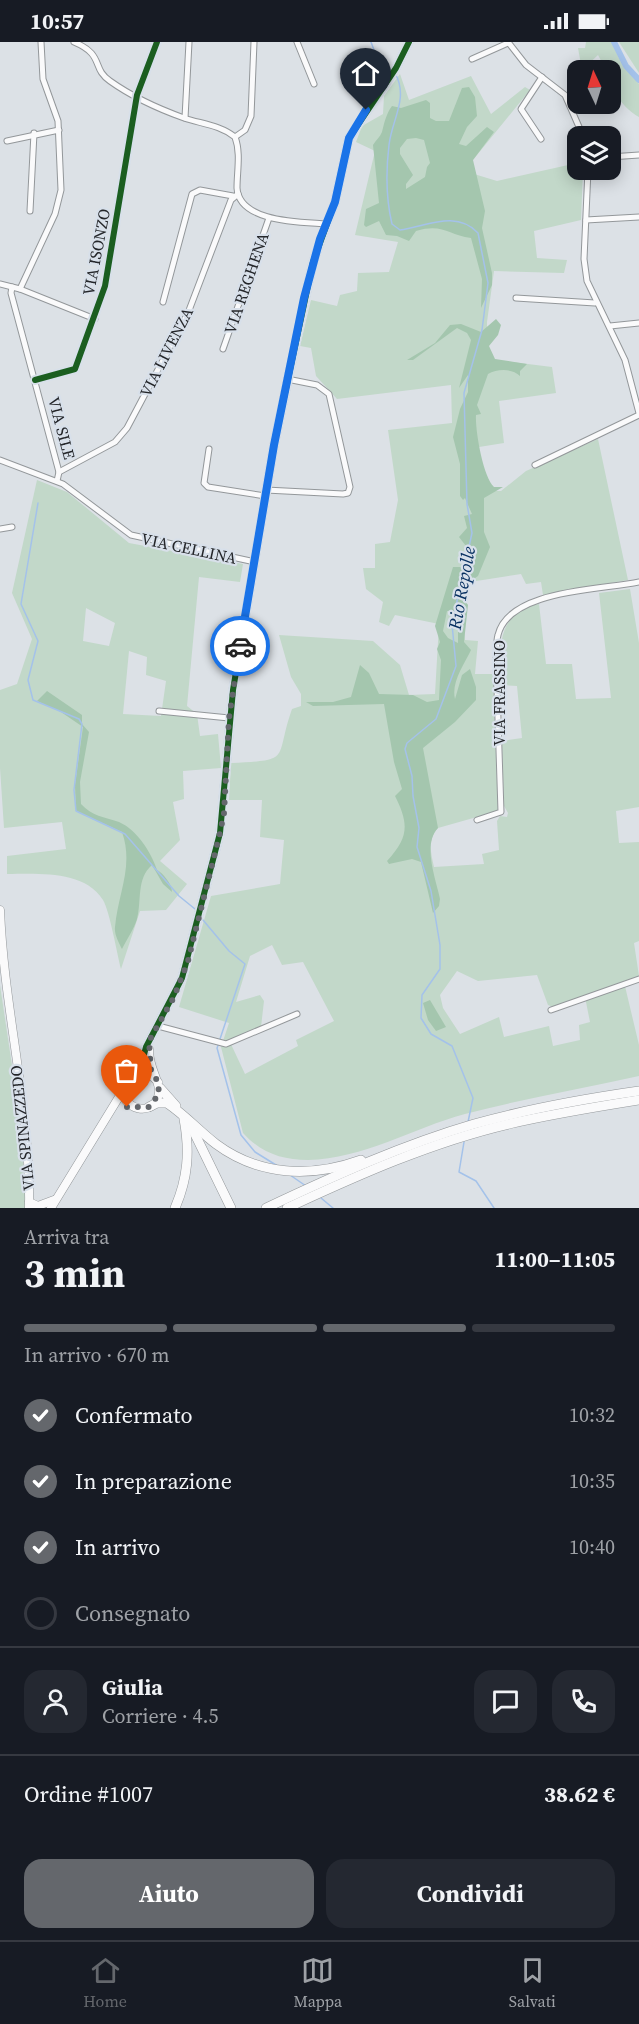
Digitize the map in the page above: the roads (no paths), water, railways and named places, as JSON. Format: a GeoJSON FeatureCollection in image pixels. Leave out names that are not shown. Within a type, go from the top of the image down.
{"type":"FeatureCollection","features":[{"type":"Feature","properties":{"kind":"highway"},"geometry":{"type":"LineString","coordinates":[[159,1085],[183,1113],[217,1145],[252,1165],[274,1170],[297,1172],[345,1165],[410,1141],[443,1137]]}},
{"type":"Feature","properties":{"kind":"highway"},"geometry":{"type":"LineString","coordinates":[[266,1208],[305,1195],[443,1137],[558,1104],[639,1091]]}},
{"type":"Feature","properties":{"kind":"highway"},"geometry":{"type":"LineString","coordinates":[[484,1126],[639,1100]]}},
{"type":"Feature","properties":{"kind":"highway"},"geometry":{"type":"LineString","coordinates":[[149,1107],[158,1103],[167,1103],[183,1113],[231,1208]]}},
{"type":"Feature","properties":{"kind":"highway"},"geometry":{"type":"LineString","coordinates":[[175,1208],[185,1182],[188,1159],[183,1113]]}},
{"type":"Feature","properties":{"kind":"highway"},"geometry":{"type":"LineString","coordinates":[[287,1208],[305,1195]]}},
{"type":"Feature","properties":{"kind":"street"},"geometry":{"type":"LineString","coordinates":[[20,289],[60,197],[59,129],[43,79],[41,42]]}},
{"type":"Feature","properties":{"kind":"street"},"geometry":{"type":"LineString","coordinates":[[74,42],[92,51],[102,74],[110,81],[161,109],[224,130],[235,137],[238,151],[236,195]]}},
{"type":"Feature","properties":{"kind":"street","name":"VIA ISONZO"},"geometry":{"type":"LineString","coordinates":[[35,380],[75,369],[95,319],[105,286],[137,95],[157,42]]}},
{"type":"Feature","properties":{"kind":"street"},"geometry":{"type":"LineString","coordinates":[[185,118],[189,42]]}},
{"type":"Feature","properties":{"kind":"street"},"geometry":{"type":"LineString","coordinates":[[235,137],[249,124],[254,42]]}},
{"type":"Feature","properties":{"kind":"street"},"geometry":{"type":"LineString","coordinates":[[297,42],[314,84]]}},
{"type":"Feature","properties":{"kind":"street"},"geometry":{"type":"LineString","coordinates":[[51,1208],[99,1127],[113,1110],[125,1080],[141,1066],[149,1041],[174,997],[188,961],[224,813],[229,718],[287,379],[313,262],[335,202],[349,138],[396,68],[409,42]]}},
{"type":"Feature","properties":{"kind":"street"},"geometry":{"type":"LineString","coordinates":[[472,59],[508,43],[517,57],[565,95],[579,126]]}},
{"type":"Feature","properties":{"kind":"street"},"geometry":{"type":"LineString","coordinates":[[541,139],[521,109],[542,76]]}},
{"type":"Feature","properties":{"kind":"street"},"geometry":{"type":"LineString","coordinates":[[7,141],[59,129]]}},
{"type":"Feature","properties":{"kind":"street"},"geometry":{"type":"LineString","coordinates":[[30,211],[34,133]]}},
{"type":"Feature","properties":{"kind":"street"},"geometry":{"type":"LineString","coordinates":[[621,156],[639,155]]}},
{"type":"Feature","properties":{"kind":"street"},"geometry":{"type":"LineString","coordinates":[[535,465],[639,414],[625,360],[610,326],[595,303],[587,281],[588,180]]}},
{"type":"Feature","properties":{"kind":"street"},"geometry":{"type":"LineString","coordinates":[[163,302],[192,194],[200,190],[236,195],[268,218],[326,224]]}},
{"type":"Feature","properties":{"kind":"street","name":"VIA LIVENZA"},"geometry":{"type":"LineString","coordinates":[[59,472],[115,442],[127,428],[188,313],[236,195]]}},
{"type":"Feature","properties":{"kind":"street"},"geometry":{"type":"LineString","coordinates":[[586,220],[639,217]]}},
{"type":"Feature","properties":{"kind":"street","name":"VIA REGHENA"},"geometry":{"type":"LineString","coordinates":[[223,349],[268,218]]}},
{"type":"Feature","properties":{"kind":"street"},"geometry":{"type":"LineString","coordinates":[[0,284],[20,289],[95,319]]}},
{"type":"Feature","properties":{"kind":"street","name":"VIA SILE"},"geometry":{"type":"LineString","coordinates":[[12,287],[11,293],[59,472]]}},
{"type":"Feature","properties":{"kind":"street"},"geometry":{"type":"LineString","coordinates":[[516,298],[595,303]]}},
{"type":"Feature","properties":{"kind":"street"},"geometry":{"type":"LineString","coordinates":[[610,326],[639,323]]}},
{"type":"Feature","properties":{"kind":"street"},"geometry":{"type":"LineString","coordinates":[[209,449],[204,477],[204,483],[208,487],[266,493],[348,493],[350,487],[329,394],[317,385],[287,379]]}},
{"type":"Feature","properties":{"kind":"street","name":"VIA CELLINA"},"geometry":{"type":"LineString","coordinates":[[0,459],[57,480],[131,535],[255,562]]}},
{"type":"Feature","properties":{"kind":"street"},"geometry":{"type":"LineString","coordinates":[[57,480],[59,472]]}},
{"type":"Feature","properties":{"kind":"street"},"geometry":{"type":"LineString","coordinates":[[0,529],[12,526]]}},
{"type":"Feature","properties":{"kind":"street","name":"VIA FRASSINO"},"geometry":{"type":"LineString","coordinates":[[477,820],[501,812],[496,658],[498,634],[503,624],[528,603],[546,596],[639,582]]}},
{"type":"Feature","properties":{"kind":"street"},"geometry":{"type":"LineString","coordinates":[[159,711],[229,718]]}},
{"type":"Feature","properties":{"kind":"street","name":"VIA SPINAZZEDO"},"geometry":{"type":"LineString","coordinates":[[0,910],[4,969],[28,1170],[29,1205]]}},
{"type":"Feature","properties":{"kind":"street"},"geometry":{"type":"LineString","coordinates":[[550,1010],[639,979]]}},
{"type":"Feature","properties":{"kind":"street"},"geometry":{"type":"LineString","coordinates":[[158,1026],[226,1044],[297,1014]]}},
{"type":"Feature","properties":{"kind":"street"},"geometry":{"type":"LineString","coordinates":[[113,1110],[149,1107],[157,1099],[159,1085],[151,1070],[149,1041]]}},
{"type":"Feature","properties":{"kind":"street"},"geometry":{"type":"LineString","coordinates":[[133,1073],[150,1074],[159,1085]]}},
{"type":"Feature","properties":{"kind":"street"},"geometry":{"type":"LineString","coordinates":[[122,1091],[125,1101],[134,1108]]}},
{"type":"Feature","properties":{"kind":"street"},"geometry":{"type":"LineString","coordinates":[[29,1205],[38,1206],[56,1199]]}},
{"type":"Feature","properties":{"kind":"waterway","name":"Rio Repolle"},"geometry":{"type":"LineString","coordinates":[[371,42],[380,66],[391,70]]}},
{"type":"Feature","properties":{"kind":"waterway"},"geometry":{"type":"LineString","coordinates":[[614,42],[626,66],[639,80]]}},
{"type":"Feature","properties":{"kind":"waterway","name":"Rio Repolle"},"geometry":{"type":"LineString","coordinates":[[395,73],[399,82],[400,100],[389,145],[387,174],[392,224],[400,230],[440,221],[460,222],[469,226],[478,233],[488,283],[482,330],[464,393],[467,504],[472,533],[452,624],[456,666],[436,719],[407,743],[405,749],[412,776],[419,828],[417,847],[431,891],[440,945],[440,969],[422,995],[421,1018],[431,1034],[452,1046],[473,1098],[468,1122]]}},
{"type":"Feature","properties":{"kind":"waterway"},"geometry":{"type":"LineString","coordinates":[[38,503],[21,604],[38,641],[28,680],[33,700],[79,719],[82,724],[74,790],[76,811],[125,834],[179,896],[195,909]]}},
{"type":"Feature","properties":{"kind":"waterway"},"geometry":{"type":"LineString","coordinates":[[203,920],[229,951],[245,964],[220,1039]]}},
{"type":"Feature","properties":{"kind":"waterway"},"geometry":{"type":"LineString","coordinates":[[219,1043],[217,1048],[241,1135],[255,1152],[276,1165]]}},
{"type":"Feature","properties":{"kind":"waterway","name":"Rio Repolle"},"geometry":{"type":"LineString","coordinates":[[464,1142],[459,1172],[476,1181],[494,1208]]}},
{"type":"Feature","properties":{"kind":"waterway"},"geometry":{"type":"LineString","coordinates":[[290,1175],[306,1186]]}},
{"type":"Feature","properties":{"kind":"waterway"},"geometry":{"type":"LineString","coordinates":[[321,1198],[333,1208]]}}]}
